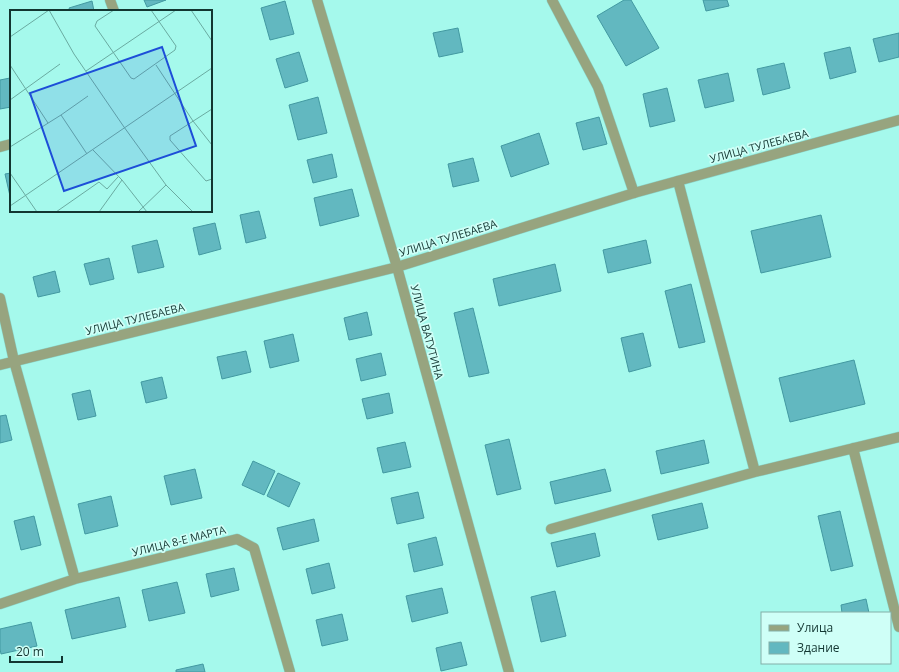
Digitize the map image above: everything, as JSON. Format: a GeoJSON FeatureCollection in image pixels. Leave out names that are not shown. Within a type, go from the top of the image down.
{"type":"FeatureCollection","features":[{"type":"Feature","properties":{"kind":"street"},"geometry":{"type":"LineString","coordinates":[[110,0],[114,10]]}},
{"type":"Feature","properties":{"kind":"street","name":"УЛИЦА ВАТУТИНА"},"geometry":{"type":"LineString","coordinates":[[317,0],[397,267],[509,672]]}},
{"type":"Feature","properties":{"kind":"street"},"geometry":{"type":"LineString","coordinates":[[552,0],[598,87],[634,193]]}},
{"type":"Feature","properties":{"kind":"street","name":"УЛИЦА ТУЛЕБАЕВА"},"geometry":{"type":"LineString","coordinates":[[0,365],[397,267],[634,193],[899,120]]}},
{"type":"Feature","properties":{"kind":"street"},"geometry":{"type":"LineString","coordinates":[[0,147],[10,144]]}},
{"type":"Feature","properties":{"kind":"street"},"geometry":{"type":"LineString","coordinates":[[678,181],[755,472]]}},
{"type":"Feature","properties":{"kind":"street"},"geometry":{"type":"LineString","coordinates":[[0,298],[14,361],[75,579]]}},
{"type":"Feature","properties":{"kind":"street"},"geometry":{"type":"LineString","coordinates":[[551,529],[755,472],[899,437]]}},
{"type":"Feature","properties":{"kind":"street"},"geometry":{"type":"LineString","coordinates":[[853,448],[899,627]]}},
{"type":"Feature","properties":{"kind":"street","name":"УЛИЦА 8-Е МАРТА"},"geometry":{"type":"LineString","coordinates":[[0,604],[75,579],[237,539],[254,548],[290,672]]}},
{"type":"Feature","properties":{"kind":"building"},"geometry":{"type":"Polygon","coordinates":[[[144,0],[166,0],[147,7],[144,0]]]}},
{"type":"Feature","properties":{"kind":"building"},"geometry":{"type":"Polygon","coordinates":[[[624,0],[631,0],[659,48],[626,66],[597,16],[624,0]]]}},
{"type":"Feature","properties":{"kind":"building"},"geometry":{"type":"Polygon","coordinates":[[[703,0],[727,0],[729,6],[706,11],[703,0]]]}},
{"type":"Feature","properties":{"kind":"building"},"geometry":{"type":"Polygon","coordinates":[[[92,1],[94,10],[70,10],[69,8],[92,1]]]}},
{"type":"Feature","properties":{"kind":"building"},"geometry":{"type":"Polygon","coordinates":[[[285,1],[294,34],[270,40],[261,8],[285,1]]]}},
{"type":"Feature","properties":{"kind":"building"},"geometry":{"type":"Polygon","coordinates":[[[458,28],[463,52],[439,57],[433,33],[458,28]]]}},
{"type":"Feature","properties":{"kind":"building"},"geometry":{"type":"Polygon","coordinates":[[[899,33],[899,57],[879,62],[873,39],[899,33]]]}},
{"type":"Feature","properties":{"kind":"building"},"geometry":{"type":"Polygon","coordinates":[[[850,47],[856,72],[830,79],[824,53],[850,47]]]}},
{"type":"Feature","properties":{"kind":"building"},"geometry":{"type":"Polygon","coordinates":[[[299,52],[308,81],[285,88],[276,59],[299,52]]]}},
{"type":"Feature","properties":{"kind":"building"},"geometry":{"type":"Polygon","coordinates":[[[784,63],[790,88],[763,95],[757,69],[784,63]]]}},
{"type":"Feature","properties":{"kind":"building"},"geometry":{"type":"Polygon","coordinates":[[[728,73],[734,101],[705,108],[698,80],[728,73]]]}},
{"type":"Feature","properties":{"kind":"building"},"geometry":{"type":"Polygon","coordinates":[[[10,78],[10,107],[0,109],[0,80],[10,78]]]}},
{"type":"Feature","properties":{"kind":"building"},"geometry":{"type":"Polygon","coordinates":[[[667,88],[675,121],[650,127],[643,94],[667,88]]]}},
{"type":"Feature","properties":{"kind":"building"},"geometry":{"type":"Polygon","coordinates":[[[318,97],[327,133],[298,140],[289,105],[318,97]]]}},
{"type":"Feature","properties":{"kind":"building"},"geometry":{"type":"Polygon","coordinates":[[[599,117],[607,144],[583,150],[576,123],[599,117]]]}},
{"type":"Feature","properties":{"kind":"building"},"geometry":{"type":"Polygon","coordinates":[[[539,133],[549,164],[511,177],[501,146],[539,133]]]}},
{"type":"Feature","properties":{"kind":"building"},"geometry":{"type":"Polygon","coordinates":[[[332,154],[337,177],[313,183],[307,160],[332,154]]]}},
{"type":"Feature","properties":{"kind":"building"},"geometry":{"type":"Polygon","coordinates":[[[473,158],[479,181],[453,187],[448,164],[473,158]]]}},
{"type":"Feature","properties":{"kind":"building"},"geometry":{"type":"Polygon","coordinates":[[[10,173],[10,196],[5,174],[10,173]]]}},
{"type":"Feature","properties":{"kind":"building"},"geometry":{"type":"Polygon","coordinates":[[[352,189],[359,216],[320,226],[314,198],[352,189]]]}},
{"type":"Feature","properties":{"kind":"building"},"geometry":{"type":"Polygon","coordinates":[[[259,211],[266,238],[246,243],[240,215],[259,211]]]}},
{"type":"Feature","properties":{"kind":"building"},"geometry":{"type":"Polygon","coordinates":[[[821,215],[831,257],[761,273],[751,231],[821,215]]]}},
{"type":"Feature","properties":{"kind":"building"},"geometry":{"type":"Polygon","coordinates":[[[215,223],[221,249],[199,255],[193,228],[215,223]]]}},
{"type":"Feature","properties":{"kind":"building"},"geometry":{"type":"Polygon","coordinates":[[[157,240],[164,267],[138,273],[132,246],[157,240]]]}},
{"type":"Feature","properties":{"kind":"building"},"geometry":{"type":"Polygon","coordinates":[[[646,240],[651,263],[608,273],[603,250],[646,240]]]}},
{"type":"Feature","properties":{"kind":"building"},"geometry":{"type":"Polygon","coordinates":[[[109,258],[114,279],[90,285],[84,264],[109,258]]]}},
{"type":"Feature","properties":{"kind":"building"},"geometry":{"type":"Polygon","coordinates":[[[555,264],[561,291],[499,306],[493,279],[555,264]]]}},
{"type":"Feature","properties":{"kind":"building"},"geometry":{"type":"Polygon","coordinates":[[[55,271],[60,292],[38,297],[33,277],[55,271]]]}},
{"type":"Feature","properties":{"kind":"building"},"geometry":{"type":"Polygon","coordinates":[[[691,284],[705,342],[679,348],[665,291],[691,284]]]}},
{"type":"Feature","properties":{"kind":"building"},"geometry":{"type":"Polygon","coordinates":[[[473,308],[489,373],[469,377],[454,313],[473,308]]]}},
{"type":"Feature","properties":{"kind":"building"},"geometry":{"type":"Polygon","coordinates":[[[367,312],[372,335],[349,340],[344,318],[367,312]]]}},
{"type":"Feature","properties":{"kind":"building"},"geometry":{"type":"Polygon","coordinates":[[[643,333],[651,366],[629,372],[621,338],[643,333]]]}},
{"type":"Feature","properties":{"kind":"building"},"geometry":{"type":"Polygon","coordinates":[[[293,334],[299,361],[270,368],[264,341],[293,334]]]}},
{"type":"Feature","properties":{"kind":"building"},"geometry":{"type":"Polygon","coordinates":[[[246,351],[251,372],[222,379],[217,357],[246,351]]]}},
{"type":"Feature","properties":{"kind":"building"},"geometry":{"type":"Polygon","coordinates":[[[381,353],[386,375],[361,381],[356,359],[381,353]]]}},
{"type":"Feature","properties":{"kind":"building"},"geometry":{"type":"Polygon","coordinates":[[[854,360],[865,404],[790,422],[779,378],[854,360]]]}},
{"type":"Feature","properties":{"kind":"building"},"geometry":{"type":"Polygon","coordinates":[[[162,377],[167,398],[146,403],[141,382],[162,377]]]}},
{"type":"Feature","properties":{"kind":"building"},"geometry":{"type":"Polygon","coordinates":[[[90,390],[96,416],[78,420],[72,394],[90,390]]]}},
{"type":"Feature","properties":{"kind":"building"},"geometry":{"type":"Polygon","coordinates":[[[389,393],[393,413],[367,419],[362,399],[389,393]]]}},
{"type":"Feature","properties":{"kind":"building"},"geometry":{"type":"Polygon","coordinates":[[[6,415],[12,440],[0,443],[0,416],[6,415]]]}},
{"type":"Feature","properties":{"kind":"building"},"geometry":{"type":"Polygon","coordinates":[[[509,439],[521,489],[497,495],[485,445],[509,439]]]}},
{"type":"Feature","properties":{"kind":"building"},"geometry":{"type":"Polygon","coordinates":[[[704,440],[709,463],[661,474],[656,451],[704,440]]]}},
{"type":"Feature","properties":{"kind":"building"},"geometry":{"type":"Polygon","coordinates":[[[405,442],[411,467],[383,473],[377,448],[405,442]]]}},
{"type":"Feature","properties":{"kind":"building"},"geometry":{"type":"Polygon","coordinates":[[[253,461],[275,471],[264,495],[242,485],[253,461]]]}},
{"type":"Feature","properties":{"kind":"building"},"geometry":{"type":"Polygon","coordinates":[[[195,469],[202,498],[171,505],[164,476],[195,469]]]}},
{"type":"Feature","properties":{"kind":"building"},"geometry":{"type":"Polygon","coordinates":[[[605,469],[611,491],[555,504],[550,482],[605,469]]]}},
{"type":"Feature","properties":{"kind":"building"},"geometry":{"type":"Polygon","coordinates":[[[278,473],[300,483],[289,507],[267,496],[278,473]]]}},
{"type":"Feature","properties":{"kind":"building"},"geometry":{"type":"Polygon","coordinates":[[[418,492],[424,518],[397,524],[391,498],[418,492]]]}},
{"type":"Feature","properties":{"kind":"building"},"geometry":{"type":"Polygon","coordinates":[[[111,496],[118,526],[85,534],[78,504],[111,496]]]}},
{"type":"Feature","properties":{"kind":"building"},"geometry":{"type":"Polygon","coordinates":[[[702,503],[708,528],[658,540],[652,515],[702,503]]]}},
{"type":"Feature","properties":{"kind":"building"},"geometry":{"type":"Polygon","coordinates":[[[840,511],[853,566],[831,571],[818,516],[840,511]]]}},
{"type":"Feature","properties":{"kind":"building"},"geometry":{"type":"Polygon","coordinates":[[[34,516],[41,545],[21,550],[14,521],[34,516]]]}},
{"type":"Feature","properties":{"kind":"building"},"geometry":{"type":"Polygon","coordinates":[[[314,519],[319,541],[283,550],[277,528],[314,519]]]}},
{"type":"Feature","properties":{"kind":"building"},"geometry":{"type":"Polygon","coordinates":[[[595,533],[600,556],[557,567],[551,543],[595,533]]]}},
{"type":"Feature","properties":{"kind":"building"},"geometry":{"type":"Polygon","coordinates":[[[436,537],[443,565],[414,572],[408,544],[436,537]]]}},
{"type":"Feature","properties":{"kind":"building"},"geometry":{"type":"Polygon","coordinates":[[[329,563],[335,588],[312,594],[306,569],[329,563]]]}},
{"type":"Feature","properties":{"kind":"building"},"geometry":{"type":"Polygon","coordinates":[[[234,568],[239,590],[211,597],[206,574],[234,568]]]}},
{"type":"Feature","properties":{"kind":"building"},"geometry":{"type":"Polygon","coordinates":[[[177,582],[185,613],[149,621],[142,590],[177,582]]]}},
{"type":"Feature","properties":{"kind":"building"},"geometry":{"type":"Polygon","coordinates":[[[442,588],[448,613],[412,622],[406,596],[442,588]]]}},
{"type":"Feature","properties":{"kind":"building"},"geometry":{"type":"Polygon","coordinates":[[[555,591],[566,636],[541,642],[531,597],[555,591]]]}},
{"type":"Feature","properties":{"kind":"building"},"geometry":{"type":"Polygon","coordinates":[[[119,597],[126,627],[72,639],[65,610],[119,597]]]}},
{"type":"Feature","properties":{"kind":"building"},"geometry":{"type":"Polygon","coordinates":[[[866,599],[869,612],[842,612],[841,605],[866,599]]]}},
{"type":"Feature","properties":{"kind":"building"},"geometry":{"type":"Polygon","coordinates":[[[342,614],[348,640],[322,646],[316,620],[342,614]]]}},
{"type":"Feature","properties":{"kind":"building"},"geometry":{"type":"Polygon","coordinates":[[[31,622],[37,646],[1,654],[0,629],[31,622]]]}},
{"type":"Feature","properties":{"kind":"building"},"geometry":{"type":"Polygon","coordinates":[[[461,642],[467,665],[441,671],[436,648],[461,642]]]}},
{"type":"Feature","properties":{"kind":"building"},"geometry":{"type":"Polygon","coordinates":[[[203,664],[205,672],[176,672],[176,670],[203,664]]]}}]}
